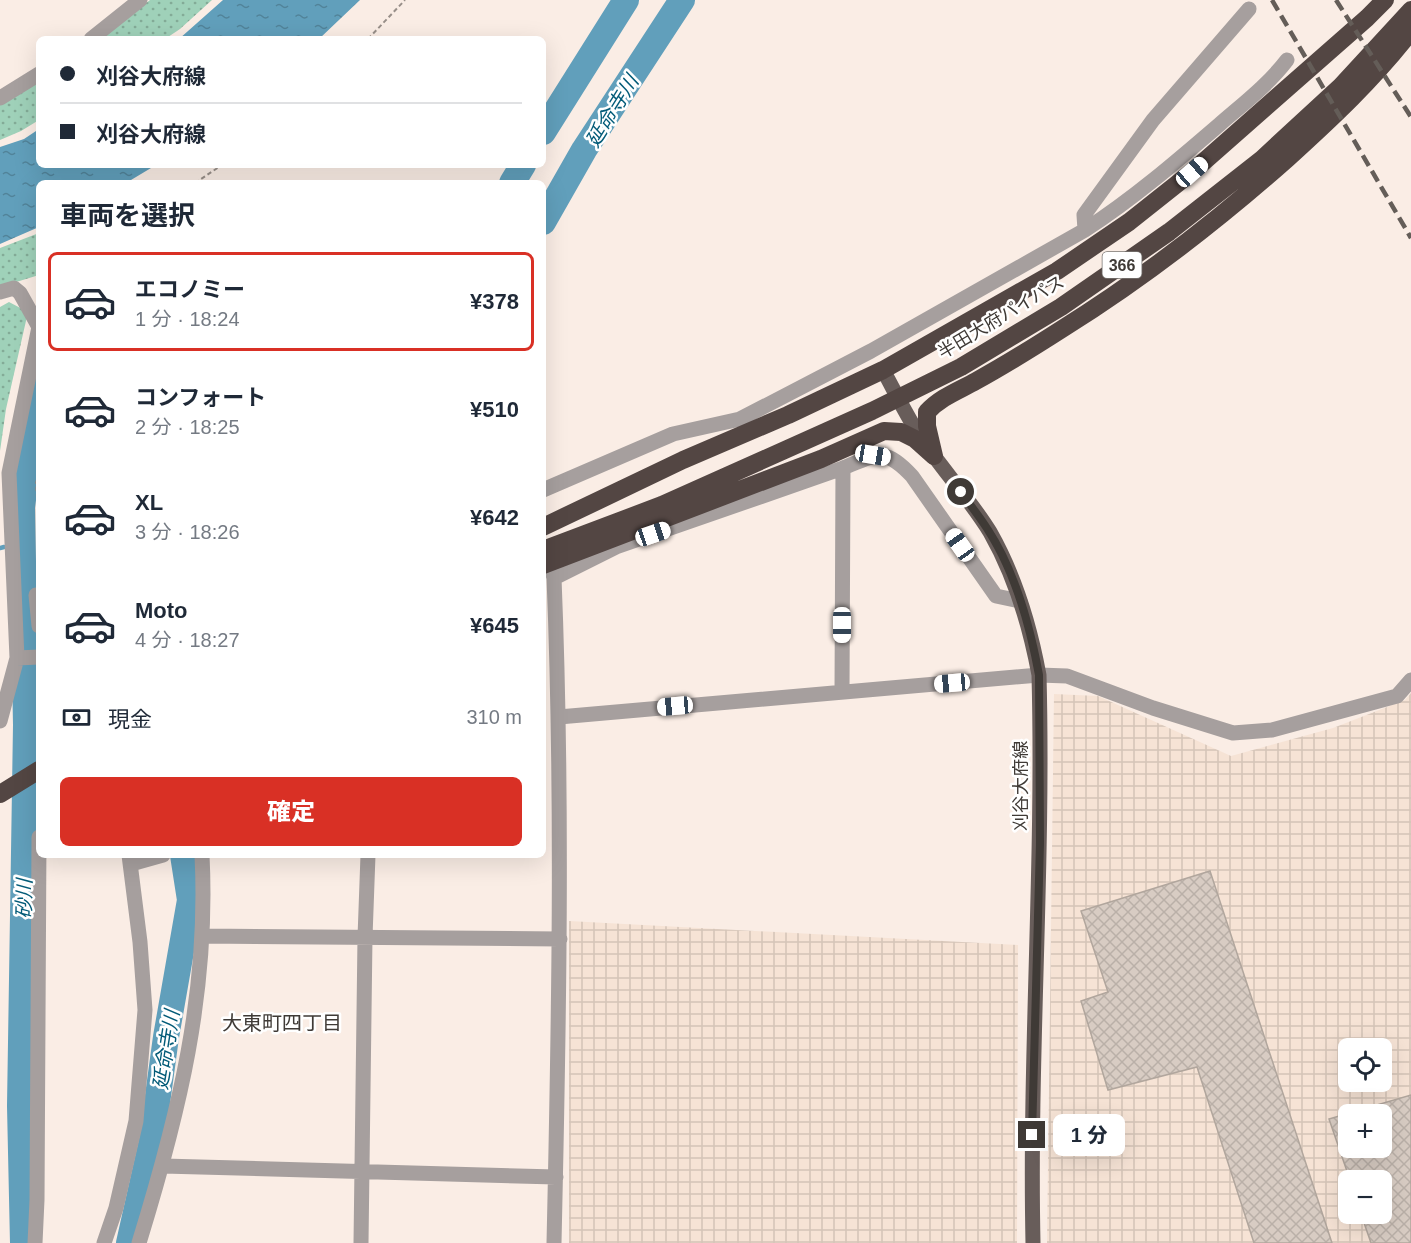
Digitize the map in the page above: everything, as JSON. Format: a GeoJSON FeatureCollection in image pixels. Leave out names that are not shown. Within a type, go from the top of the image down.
{"type":"FeatureCollection","features":[{"type":"Feature","properties":{"kind":"highway","name":"366"},"geometry":{"type":"LineString","coordinates":[[546,525],[884,370],[1058,271],[1129,222],[1192,172],[1385,0]]}},
{"type":"Feature","properties":{"kind":"highway","name":"半田大府パイパス"},"geometry":{"type":"LineString","coordinates":[[546,549],[662,505],[785,451],[962,368],[1061,307],[1169,232],[1262,159],[1341,86],[1411,10]]}},
{"type":"Feature","properties":{"kind":"highway","name":"366"},"geometry":{"type":"LineString","coordinates":[[934,456],[927,426],[927,412],[938,400],[976,381],[1063,329],[1175,251],[1252,190],[1330,120],[1358,92],[1411,31]]}},
{"type":"Feature","properties":{"kind":"highway"},"geometry":{"type":"LineString","coordinates":[[550,571],[632,533],[821,459],[884,431],[900,432],[915,439],[934,456]]}},
{"type":"Feature","properties":{"kind":"highway"},"geometry":{"type":"LineString","coordinates":[[0,794],[36,772]]}},
{"type":"Feature","properties":{"kind":"main road","name":"刈谷大府線"},"geometry":{"type":"LineString","coordinates":[[884,370],[919,434],[989,531],[1009,571],[1020,601],[1039,675],[1040,843],[1032,1075],[1033,1243]]}},
{"type":"Feature","properties":{"kind":"street"},"geometry":{"type":"LineString","coordinates":[[95,36],[140,0]]}},
{"type":"Feature","properties":{"kind":"street"},"geometry":{"type":"LineString","coordinates":[[1085,230],[1084,215],[1153,120],[1249,9]]}},
{"type":"Feature","properties":{"kind":"street"},"geometry":{"type":"LineString","coordinates":[[546,489],[673,434],[740,419],[870,351],[1085,230],[1105,217],[1186,152],[1275,77],[1287,60]]}},
{"type":"Feature","properties":{"kind":"street"},"geometry":{"type":"LineString","coordinates":[[0,98],[36,76]]}},
{"type":"Feature","properties":{"kind":"street"},"geometry":{"type":"LineString","coordinates":[[0,292],[14,288],[20,293],[36,322]]}},
{"type":"Feature","properties":{"kind":"street"},"geometry":{"type":"LineString","coordinates":[[0,721],[17,658],[7,582],[9,473],[36,342]]}},
{"type":"Feature","properties":{"kind":"street"},"geometry":{"type":"LineString","coordinates":[[554,1243],[560,939],[559,717],[549,602],[550,571],[843,468],[873,455],[896,459],[912,476],[996,596],[1020,601]]}},
{"type":"Feature","properties":{"kind":"street"},"geometry":{"type":"LineString","coordinates":[[842,692],[843,468]]}},
{"type":"Feature","properties":{"kind":"street"},"geometry":{"type":"LineString","coordinates":[[17,658],[36,657]]}},
{"type":"Feature","properties":{"kind":"street"},"geometry":{"type":"LineString","coordinates":[[559,717],[1039,675],[1067,676],[1153,708],[1233,733],[1244,733],[1272,730],[1397,696],[1411,680]]}},
{"type":"Feature","properties":{"kind":"street"},"geometry":{"type":"LineString","coordinates":[[35,1243],[39,858]]}},
{"type":"Feature","properties":{"kind":"street"},"geometry":{"type":"LineString","coordinates":[[140,1243],[163,1166],[190,1049],[203,936],[202,858]]}},
{"type":"Feature","properties":{"kind":"street"},"geometry":{"type":"LineString","coordinates":[[361,1243],[368,858]]}},
{"type":"Feature","properties":{"kind":"street"},"geometry":{"type":"LineString","coordinates":[[104,1243],[116,1208],[136,1121],[145,1010],[130,860]]}},
{"type":"Feature","properties":{"kind":"street"},"geometry":{"type":"LineString","coordinates":[[203,936],[560,939]]}},
{"type":"Feature","properties":{"kind":"street"},"geometry":{"type":"LineString","coordinates":[[163,1166],[556,1177]]}},
{"type":"Feature","properties":{"kind":"path"},"geometry":{"type":"LineString","coordinates":[[371,36],[405,0]]}},
{"type":"Feature","properties":{"kind":"path"},"geometry":{"type":"LineString","coordinates":[[200,180],[218,168]]}},
{"type":"Feature","properties":{"kind":"shaded area"},"geometry":{"type":"Polygon","coordinates":[[[1411,693],[1411,1243],[1047,1243],[1054,694],[1098,696],[1231,756],[1333,728],[1405,700],[1411,693]]]}},
{"type":"Feature","properties":{"kind":"shaded area"},"geometry":{"type":"Polygon","coordinates":[[[569,921],[1018,945],[1017,1243],[569,1243],[569,921]]]}},
{"type":"Feature","properties":{"kind":"green space"},"geometry":{"type":"Polygon","coordinates":[[[150,0],[212,0],[170,36],[105,36],[150,0]]]}},
{"type":"Feature","properties":{"kind":"green space"},"geometry":{"type":"Polygon","coordinates":[[[36,83],[36,122],[0,140],[0,104],[36,83]]]}},
{"type":"Feature","properties":{"kind":"green space"},"geometry":{"type":"Polygon","coordinates":[[[36,234],[36,276],[0,287],[0,248],[36,234]]]}},
{"type":"Feature","properties":{"kind":"green space"},"geometry":{"type":"Polygon","coordinates":[[[9,302],[28,312],[6,409],[0,451],[0,307],[9,302]]]}},
{"type":"Feature","properties":{"kind":"water"},"geometry":{"type":"Polygon","coordinates":[[[223,0],[360,0],[322,36],[182,36],[223,0]]]}},
{"type":"Feature","properties":{"kind":"water"},"geometry":{"type":"Polygon","coordinates":[[[36,131],[36,168],[151,168],[131,180],[36,180],[36,228],[0,244],[0,147],[24,139],[36,131]]]}},
{"type":"Feature","properties":{"kind":"building"},"geometry":{"type":"Polygon","coordinates":[[[1210,871],[1332,1243],[1254,1243],[1197,1067],[1108,1090],[1081,1001],[1108,992],[1081,911],[1210,871]]]}},
{"type":"Feature","properties":{"kind":"building"},"geometry":{"type":"Polygon","coordinates":[[[1411,1095],[1411,1243],[1371,1243],[1364,1224],[1392,1224],[1392,1170],[1347,1170],[1342,1158],[1392,1158],[1392,1104],[1380,1104],[1411,1095]]]}},
{"type":"Feature","properties":{"kind":"building"},"geometry":{"type":"Polygon","coordinates":[[[1338,1116],[1338,1145],[1329,1119],[1338,1116]]]}},
{"type":"Feature","properties":{"kind":"waterway"},"geometry":{"type":"LineString","coordinates":[[546,127],[626,0]]}},
{"type":"Feature","properties":{"kind":"waterway","name":"延命寺川"},"geometry":{"type":"LineString","coordinates":[[546,217],[584,150],[682,0]]}},
{"type":"Feature","properties":{"kind":"waterway"},"geometry":{"type":"LineString","coordinates":[[514,180],[521,168]]}},
{"type":"Feature","properties":{"kind":"waterway","name":"砂川"},"geometry":{"type":"LineString","coordinates":[[23,1243],[20,1106],[26,725],[22,507],[36,399]]}},
{"type":"Feature","properties":{"kind":"waterway"},"geometry":{"type":"LineString","coordinates":[[0,548],[4,547]]}},
{"type":"Feature","properties":{"kind":"waterway","name":"延命寺川"},"geometry":{"type":"LineString","coordinates":[[129,1243],[152,1140],[166,1037],[190,900],[183,858]]}},
{"type":"Feature","properties":{"kind":"railway"},"geometry":{"type":"LineString","coordinates":[[1272,0],[1411,238]]}},
{"type":"Feature","properties":{"kind":"railway"},"geometry":{"type":"LineString","coordinates":[[1336,0],[1411,117]]}},
{"type":"Feature","properties":{"kind":"district","name":"大東町四丁目"},"geometry":{"type":"Point","coordinates":[282,1023]}},
{"type":"Feature","properties":{"kind":"route"},"geometry":{"type":"LineString","coordinates":[[961,492],[989,531],[1009,571],[1020,601],[1039,675],[1040,843],[1032,1135]]}}]}
